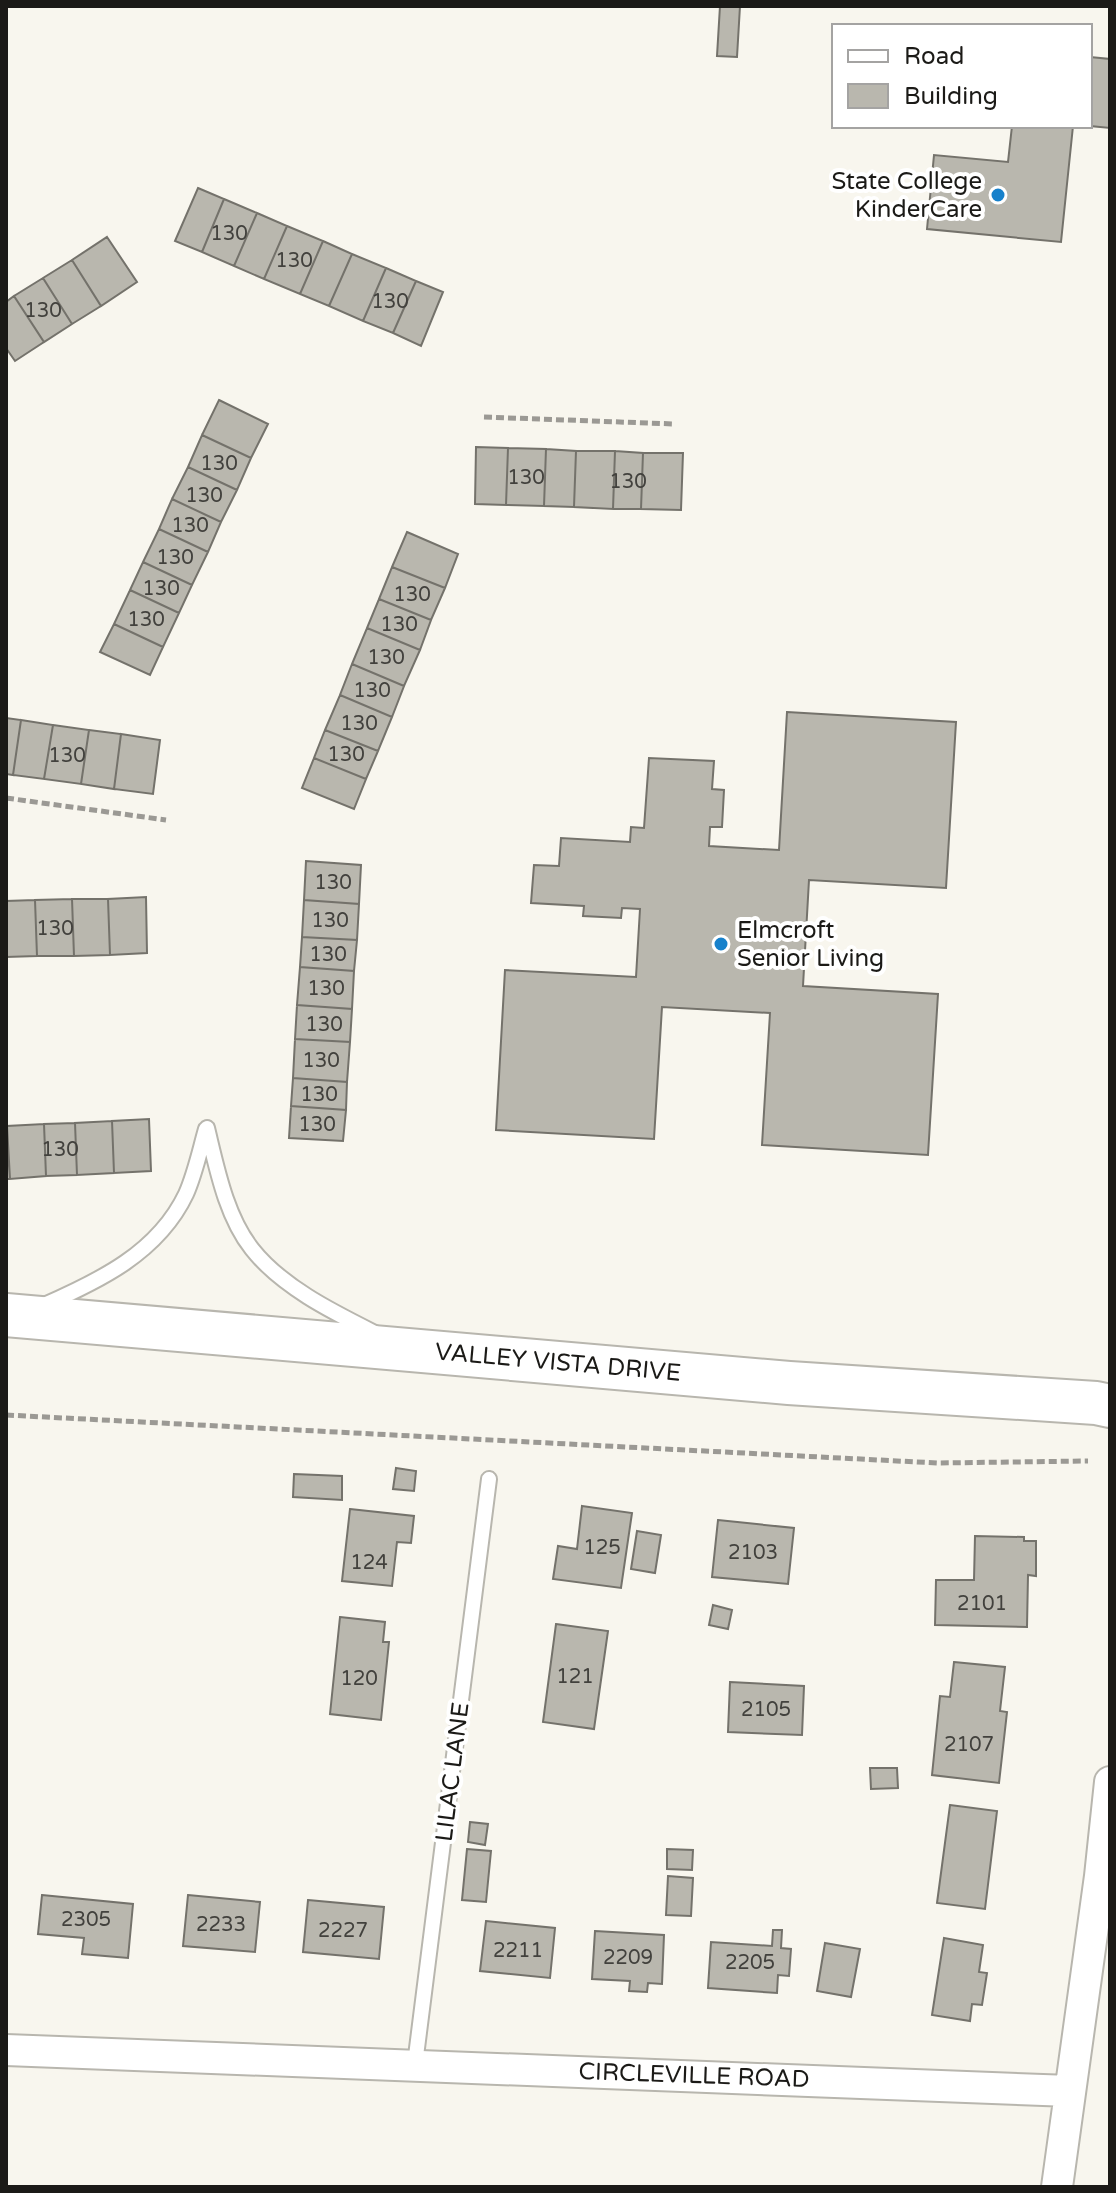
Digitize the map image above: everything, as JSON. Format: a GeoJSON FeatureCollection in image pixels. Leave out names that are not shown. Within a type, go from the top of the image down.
{"type":"FeatureCollection","features":[{"type":"Feature","properties":{"kind":"main road","name":"VALLEY VISTA DRIVE"},"geometry":{"type":"LineString","coordinates":[[13,1316],[789,1383],[1110,1406]]}},
{"type":"Feature","properties":{"kind":"street"},"geometry":{"type":"LineString","coordinates":[[1057,2187],[1110,1782]]}},
{"type":"Feature","properties":{"kind":"street","name":"CIRCLEVILLE ROAD"},"geometry":{"type":"LineString","coordinates":[[6,2050],[1070,2091]]}},
{"type":"Feature","properties":{"kind":"lane"},"geometry":{"type":"LineString","coordinates":[[13,1316],[104,1278],[140,1252],[165,1226],[186,1193],[207,1128],[218,1176],[235,1219],[260,1259],[332,1312],[404,1348]]}},
{"type":"Feature","properties":{"kind":"lane","name":"LILAC LANE"},"geometry":{"type":"LineString","coordinates":[[415,2064],[489,1479]]}},
{"type":"Feature","properties":{"kind":"path"},"geometry":{"type":"LineString","coordinates":[[484,417],[675,424]]}},
{"type":"Feature","properties":{"kind":"path"},"geometry":{"type":"LineString","coordinates":[[6,798],[166,820]]}},
{"type":"Feature","properties":{"kind":"path"},"geometry":{"type":"LineString","coordinates":[[6,1415],[937,1463],[1088,1461]]}},
{"type":"Feature","properties":{"kind":"building"},"geometry":{"type":"Polygon","coordinates":[[[720,6],[740,6],[737,57],[717,56],[720,6]]]}},
{"type":"Feature","properties":{"kind":"building"},"geometry":{"type":"Polygon","coordinates":[[[1092,57],[1110,59],[1110,128],[1092,126],[1092,57]]]}},
{"type":"Feature","properties":{"kind":"building","name":"State College KinderCare"},"geometry":{"type":"Polygon","coordinates":[[[1012,128],[1073,128],[1061,242],[927,229],[934,155],[1008,162],[1012,128]]]}},
{"type":"Feature","properties":{"kind":"building"},"geometry":{"type":"Polygon","coordinates":[[[198,188],[224,199],[202,252],[175,241],[198,188]]]}},
{"type":"Feature","properties":{"kind":"building"},"geometry":{"type":"Polygon","coordinates":[[[224,199],[257,213],[234,266],[202,252],[224,199]]]}},
{"type":"Feature","properties":{"kind":"building"},"geometry":{"type":"Polygon","coordinates":[[[257,213],[287,226],[264,279],[234,266],[257,213]]]}},
{"type":"Feature","properties":{"kind":"building"},"geometry":{"type":"Polygon","coordinates":[[[287,226],[323,241],[300,294],[264,279],[287,226]]]}},
{"type":"Feature","properties":{"kind":"building"},"geometry":{"type":"Polygon","coordinates":[[[107,237],[137,282],[101,306],[72,260],[107,237]]]}},
{"type":"Feature","properties":{"kind":"building"},"geometry":{"type":"Polygon","coordinates":[[[323,241],[352,254],[329,306],[300,294],[323,241]]]}},
{"type":"Feature","properties":{"kind":"building"},"geometry":{"type":"Polygon","coordinates":[[[352,254],[386,268],[363,321],[329,306],[352,254]]]}},
{"type":"Feature","properties":{"kind":"building"},"geometry":{"type":"Polygon","coordinates":[[[72,260],[101,306],[72,324],[43,278],[72,260]]]}},
{"type":"Feature","properties":{"kind":"building"},"geometry":{"type":"Polygon","coordinates":[[[386,268],[416,281],[393,333],[363,321],[386,268]]]}},
{"type":"Feature","properties":{"kind":"building"},"geometry":{"type":"Polygon","coordinates":[[[43,278],[72,324],[44,342],[14,296],[43,278]]]}},
{"type":"Feature","properties":{"kind":"building"},"geometry":{"type":"Polygon","coordinates":[[[416,281],[443,292],[421,346],[393,333],[416,281]]]}},
{"type":"Feature","properties":{"kind":"building"},"geometry":{"type":"Polygon","coordinates":[[[14,296],[44,342],[15,361],[6,348],[6,302],[14,296]]]}},
{"type":"Feature","properties":{"kind":"building"},"geometry":{"type":"Polygon","coordinates":[[[219,400],[268,424],[251,458],[202,435],[219,400]]]}},
{"type":"Feature","properties":{"kind":"building"},"geometry":{"type":"Polygon","coordinates":[[[202,435],[251,458],[237,490],[188,467],[202,435]]]}},
{"type":"Feature","properties":{"kind":"building"},"geometry":{"type":"Polygon","coordinates":[[[476,447],[508,448],[506,505],[475,504],[476,447]]]}},
{"type":"Feature","properties":{"kind":"building"},"geometry":{"type":"Polygon","coordinates":[[[508,448],[546,449],[544,506],[506,505],[508,448]]]}},
{"type":"Feature","properties":{"kind":"building"},"geometry":{"type":"Polygon","coordinates":[[[546,449],[576,451],[574,507],[544,506],[546,449]]]}},
{"type":"Feature","properties":{"kind":"building"},"geometry":{"type":"Polygon","coordinates":[[[576,451],[615,451],[613,509],[574,507],[576,451]]]}},
{"type":"Feature","properties":{"kind":"building"},"geometry":{"type":"Polygon","coordinates":[[[615,451],[643,453],[641,509],[613,509],[615,451]]]}},
{"type":"Feature","properties":{"kind":"building"},"geometry":{"type":"Polygon","coordinates":[[[643,453],[683,453],[681,510],[641,509],[643,453]]]}},
{"type":"Feature","properties":{"kind":"building"},"geometry":{"type":"Polygon","coordinates":[[[188,467],[237,490],[221,522],[172,499],[188,467]]]}},
{"type":"Feature","properties":{"kind":"building"},"geometry":{"type":"Polygon","coordinates":[[[172,499],[221,522],[208,552],[159,529],[172,499]]]}},
{"type":"Feature","properties":{"kind":"building"},"geometry":{"type":"Polygon","coordinates":[[[159,529],[208,552],[192,585],[143,562],[159,529]]]}},
{"type":"Feature","properties":{"kind":"building"},"geometry":{"type":"Polygon","coordinates":[[[407,532],[458,554],[445,588],[392,567],[407,532]]]}},
{"type":"Feature","properties":{"kind":"building"},"geometry":{"type":"Polygon","coordinates":[[[143,562],[192,585],[179,613],[130,590],[143,562]]]}},
{"type":"Feature","properties":{"kind":"building"},"geometry":{"type":"Polygon","coordinates":[[[392,567],[445,588],[431,620],[379,599],[392,567]]]}},
{"type":"Feature","properties":{"kind":"building"},"geometry":{"type":"Polygon","coordinates":[[[130,590],[179,613],[163,647],[114,624],[130,590]]]}},
{"type":"Feature","properties":{"kind":"building"},"geometry":{"type":"Polygon","coordinates":[[[379,599],[431,620],[420,650],[367,628],[379,599]]]}},
{"type":"Feature","properties":{"kind":"building"},"geometry":{"type":"Polygon","coordinates":[[[114,624],[163,647],[150,675],[100,652],[114,624]]]}},
{"type":"Feature","properties":{"kind":"building"},"geometry":{"type":"Polygon","coordinates":[[[367,628],[420,650],[404,686],[352,664],[367,628]]]}},
{"type":"Feature","properties":{"kind":"building"},"geometry":{"type":"Polygon","coordinates":[[[352,664],[404,686],[392,717],[340,695],[352,664]]]}},
{"type":"Feature","properties":{"kind":"building"},"geometry":{"type":"Polygon","coordinates":[[[340,695],[392,717],[378,751],[325,730],[340,695]]]}},
{"type":"Feature","properties":{"kind":"building","name":"Elmcroft Senior Living"},"geometry":{"type":"Polygon","coordinates":[[[787,712],[956,722],[946,888],[809,880],[803,986],[938,994],[928,1155],[762,1145],[770,1013],[662,1007],[654,1139],[496,1130],[505,970],[636,977],[640,909],[622,908],[621,918],[583,916],[584,906],[531,903],[534,865],[559,866],[561,838],[630,842],[631,827],[644,828],[649,758],[714,761],[712,789],[724,790],[722,827],[710,827],[709,846],[779,850],[787,712]]]}},
{"type":"Feature","properties":{"kind":"building"},"geometry":{"type":"Polygon","coordinates":[[[6,718],[21,720],[13,775],[6,774],[6,718]]]}},
{"type":"Feature","properties":{"kind":"building"},"geometry":{"type":"Polygon","coordinates":[[[21,720],[53,725],[44,779],[13,775],[21,720]]]}},
{"type":"Feature","properties":{"kind":"building"},"geometry":{"type":"Polygon","coordinates":[[[53,725],[89,730],[81,784],[44,779],[53,725]]]}},
{"type":"Feature","properties":{"kind":"building"},"geometry":{"type":"Polygon","coordinates":[[[89,730],[121,734],[114,789],[81,784],[89,730]]]}},
{"type":"Feature","properties":{"kind":"building"},"geometry":{"type":"Polygon","coordinates":[[[325,730],[378,751],[366,779],[314,758],[325,730]]]}},
{"type":"Feature","properties":{"kind":"building"},"geometry":{"type":"Polygon","coordinates":[[[121,734],[160,740],[153,794],[114,789],[121,734]]]}},
{"type":"Feature","properties":{"kind":"building"},"geometry":{"type":"Polygon","coordinates":[[[314,758],[366,779],[354,809],[302,788],[314,758]]]}},
{"type":"Feature","properties":{"kind":"building"},"geometry":{"type":"Polygon","coordinates":[[[306,861],[361,865],[359,904],[304,900],[306,861]]]}},
{"type":"Feature","properties":{"kind":"building"},"geometry":{"type":"Polygon","coordinates":[[[146,897],[147,953],[110,955],[108,899],[146,897]]]}},
{"type":"Feature","properties":{"kind":"building"},"geometry":{"type":"Polygon","coordinates":[[[72,899],[74,956],[37,956],[35,900],[72,899]]]}},
{"type":"Feature","properties":{"kind":"building"},"geometry":{"type":"Polygon","coordinates":[[[72,899],[108,899],[110,955],[74,956],[72,899]]]}},
{"type":"Feature","properties":{"kind":"building"},"geometry":{"type":"Polygon","coordinates":[[[35,900],[37,956],[6,957],[6,901],[35,900]]]}},
{"type":"Feature","properties":{"kind":"building"},"geometry":{"type":"Polygon","coordinates":[[[304,900],[359,904],[357,940],[302,937],[304,900]]]}},
{"type":"Feature","properties":{"kind":"building"},"geometry":{"type":"Polygon","coordinates":[[[302,937],[357,940],[354,971],[300,967],[302,937]]]}},
{"type":"Feature","properties":{"kind":"building"},"geometry":{"type":"Polygon","coordinates":[[[300,967],[354,971],[352,1009],[297,1005],[300,967]]]}},
{"type":"Feature","properties":{"kind":"building"},"geometry":{"type":"Polygon","coordinates":[[[297,1005],[352,1009],[350,1042],[295,1039],[297,1005]]]}},
{"type":"Feature","properties":{"kind":"building"},"geometry":{"type":"Polygon","coordinates":[[[295,1039],[350,1042],[347,1082],[293,1078],[295,1039]]]}},
{"type":"Feature","properties":{"kind":"building"},"geometry":{"type":"Polygon","coordinates":[[[293,1078],[347,1082],[346,1110],[291,1106],[293,1078]]]}},
{"type":"Feature","properties":{"kind":"building"},"geometry":{"type":"Polygon","coordinates":[[[291,1106],[346,1110],[343,1141],[289,1138],[291,1106]]]}},
{"type":"Feature","properties":{"kind":"building"},"geometry":{"type":"Polygon","coordinates":[[[149,1119],[151,1171],[114,1173],[112,1121],[149,1119]]]}},
{"type":"Feature","properties":{"kind":"building"},"geometry":{"type":"Polygon","coordinates":[[[112,1121],[114,1173],[77,1175],[75,1123],[112,1121]]]}},
{"type":"Feature","properties":{"kind":"building"},"geometry":{"type":"Polygon","coordinates":[[[75,1123],[77,1175],[46,1176],[44,1124],[75,1123]]]}},
{"type":"Feature","properties":{"kind":"building"},"geometry":{"type":"Polygon","coordinates":[[[44,1124],[46,1176],[10,1179],[7,1126],[44,1124]]]}},
{"type":"Feature","properties":{"kind":"building"},"geometry":{"type":"Polygon","coordinates":[[[6,1126],[10,1179],[6,1179],[6,1126]]]}},
{"type":"Feature","properties":{"kind":"building"},"geometry":{"type":"Polygon","coordinates":[[[396,1468],[416,1471],[414,1491],[393,1489],[396,1468]]]}},
{"type":"Feature","properties":{"kind":"building"},"geometry":{"type":"Polygon","coordinates":[[[294,1474],[342,1476],[342,1500],[293,1497],[294,1474]]]}},
{"type":"Feature","properties":{"kind":"building"},"geometry":{"type":"Polygon","coordinates":[[[582,1506],[632,1513],[621,1588],[553,1579],[558,1546],[577,1549],[582,1506]]]}},
{"type":"Feature","properties":{"kind":"building"},"geometry":{"type":"Polygon","coordinates":[[[350,1509],[414,1516],[411,1543],[397,1542],[392,1586],[342,1581],[350,1509]]]}},
{"type":"Feature","properties":{"kind":"building"},"geometry":{"type":"Polygon","coordinates":[[[718,1520],[794,1528],[788,1584],[712,1577],[718,1520]]]}},
{"type":"Feature","properties":{"kind":"building"},"geometry":{"type":"Polygon","coordinates":[[[637,1531],[661,1535],[655,1573],[631,1569],[637,1531]]]}},
{"type":"Feature","properties":{"kind":"building"},"geometry":{"type":"Polygon","coordinates":[[[975,1536],[1024,1537],[1024,1541],[1036,1541],[1036,1576],[1028,1575],[1027,1627],[935,1625],[936,1580],[974,1580],[975,1536]]]}},
{"type":"Feature","properties":{"kind":"building"},"geometry":{"type":"Polygon","coordinates":[[[713,1605],[732,1610],[728,1629],[709,1625],[713,1605]]]}},
{"type":"Feature","properties":{"kind":"building"},"geometry":{"type":"Polygon","coordinates":[[[340,1617],[385,1622],[383,1642],[389,1642],[381,1720],[330,1714],[340,1617]]]}},
{"type":"Feature","properties":{"kind":"building"},"geometry":{"type":"Polygon","coordinates":[[[556,1624],[608,1631],[594,1729],[543,1722],[556,1624]]]}},
{"type":"Feature","properties":{"kind":"building"},"geometry":{"type":"Polygon","coordinates":[[[954,1662],[1005,1667],[1000,1711],[1007,1712],[999,1783],[932,1775],[940,1696],[950,1697],[954,1662]]]}},
{"type":"Feature","properties":{"kind":"building"},"geometry":{"type":"Polygon","coordinates":[[[730,1682],[804,1686],[802,1735],[728,1732],[730,1682]]]}},
{"type":"Feature","properties":{"kind":"building"},"geometry":{"type":"Polygon","coordinates":[[[870,1768],[897,1768],[898,1788],[871,1789],[870,1768]]]}},
{"type":"Feature","properties":{"kind":"building"},"geometry":{"type":"Polygon","coordinates":[[[950,1805],[997,1811],[985,1909],[937,1903],[950,1805]]]}},
{"type":"Feature","properties":{"kind":"building"},"geometry":{"type":"Polygon","coordinates":[[[470,1822],[488,1824],[485,1845],[468,1842],[470,1822]]]}},
{"type":"Feature","properties":{"kind":"building"},"geometry":{"type":"Polygon","coordinates":[[[467,1849],[491,1851],[486,1902],[462,1900],[467,1849]]]}},
{"type":"Feature","properties":{"kind":"building"},"geometry":{"type":"Polygon","coordinates":[[[667,1849],[693,1850],[692,1870],[667,1869],[667,1849]]]}},
{"type":"Feature","properties":{"kind":"building"},"geometry":{"type":"Polygon","coordinates":[[[668,1876],[693,1878],[691,1916],[666,1915],[668,1876]]]}},
{"type":"Feature","properties":{"kind":"building"},"geometry":{"type":"Polygon","coordinates":[[[42,1895],[133,1904],[128,1958],[82,1954],[84,1938],[38,1934],[42,1895]]]}},
{"type":"Feature","properties":{"kind":"building"},"geometry":{"type":"Polygon","coordinates":[[[188,1895],[260,1902],[255,1952],[183,1946],[188,1895]]]}},
{"type":"Feature","properties":{"kind":"building"},"geometry":{"type":"Polygon","coordinates":[[[308,1900],[384,1907],[379,1959],[303,1952],[308,1900]]]}},
{"type":"Feature","properties":{"kind":"building"},"geometry":{"type":"Polygon","coordinates":[[[486,1921],[555,1928],[550,1978],[480,1971],[486,1921]]]}},
{"type":"Feature","properties":{"kind":"building"},"geometry":{"type":"Polygon","coordinates":[[[773,1930],[782,1930],[781,1948],[791,1949],[789,1976],[778,1975],[777,1993],[708,1988],[711,1942],[772,1946],[773,1930]]]}},
{"type":"Feature","properties":{"kind":"building"},"geometry":{"type":"Polygon","coordinates":[[[595,1931],[664,1935],[662,1984],[648,1983],[647,1992],[629,1991],[630,1981],[592,1979],[595,1931]]]}},
{"type":"Feature","properties":{"kind":"building"},"geometry":{"type":"Polygon","coordinates":[[[944,1938],[983,1945],[979,1972],[987,1973],[982,2005],[972,2004],[970,2021],[932,2015],[944,1938]]]}},
{"type":"Feature","properties":{"kind":"building"},"geometry":{"type":"Polygon","coordinates":[[[825,1943],[860,1949],[851,1997],[817,1991],[825,1943]]]}},
{"type":"Feature","properties":{"kind":"place","name":"State College KinderCare"},"geometry":{"type":"Point","coordinates":[998,195]}},
{"type":"Feature","properties":{"kind":"place","name":"Elmcroft Senior Living"},"geometry":{"type":"Point","coordinates":[721,944]}}]}
